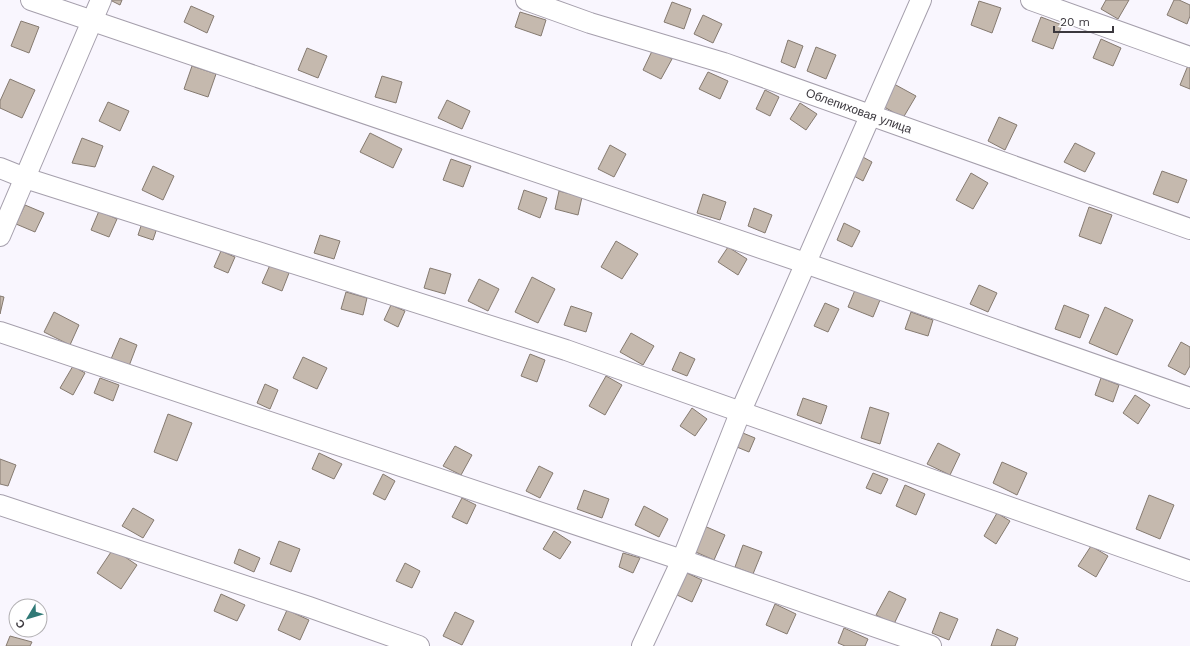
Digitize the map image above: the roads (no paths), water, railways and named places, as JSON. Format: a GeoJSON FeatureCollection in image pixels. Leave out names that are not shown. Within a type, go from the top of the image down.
{"type":"FeatureCollection","features":[{"type":"Feature","properties":{"kind":"street"},"geometry":{"type":"LineString","coordinates":[[31,0],[805,263],[1190,398]]}},
{"type":"Feature","properties":{"kind":"street"},"geometry":{"type":"LineString","coordinates":[[0,236],[101,0]]}},
{"type":"Feature","properties":{"kind":"street","name":"Облепиховая улица"},"geometry":{"type":"LineString","coordinates":[[526,0],[590,22],[724,63],[1190,229]]}},
{"type":"Feature","properties":{"kind":"street"},"geometry":{"type":"LineString","coordinates":[[642,646],[682,560],[740,413],[869,115],[921,0]]}},
{"type":"Feature","properties":{"kind":"street"},"geometry":{"type":"LineString","coordinates":[[1031,0],[1190,57]]}},
{"type":"Feature","properties":{"kind":"street"},"geometry":{"type":"LineString","coordinates":[[0,168],[25,178],[566,350],[740,413],[1190,570]]}},
{"type":"Feature","properties":{"kind":"street"},"geometry":{"type":"LineString","coordinates":[[0,332],[682,560],[931,646]]}},
{"type":"Feature","properties":{"kind":"street"},"geometry":{"type":"LineString","coordinates":[[0,505],[309,606],[419,646]]}}]}
